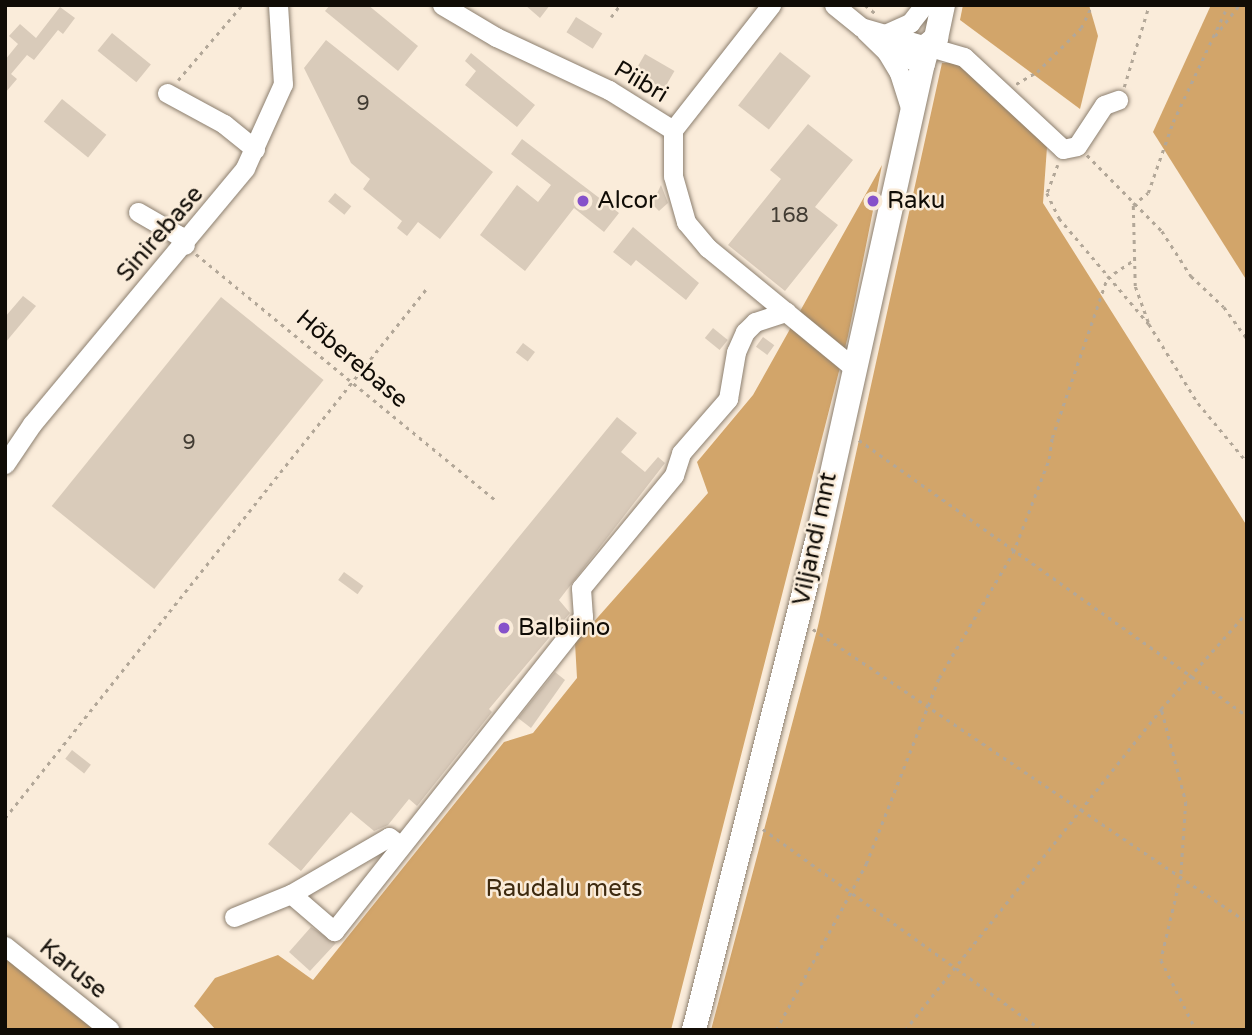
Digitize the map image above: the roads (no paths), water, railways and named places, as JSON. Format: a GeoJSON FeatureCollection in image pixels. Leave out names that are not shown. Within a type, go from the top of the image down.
{"type":"FeatureCollection","features":[{"type":"Feature","properties":{"kind":"main road","name":"Viljandi mnt"},"geometry":{"type":"LineString","coordinates":[[694,1030],[817,541],[853,368],[926,55],[925,35],[932,5]]}},
{"type":"Feature","properties":{"kind":"main road","name":"Viljandi mnt"},"geometry":{"type":"LineString","coordinates":[[926,55],[936,38],[943,5]]}},
{"type":"Feature","properties":{"kind":"street","name":"Sinirebase"},"geometry":{"type":"LineString","coordinates":[[5,464],[22,435],[231,190],[255,149],[283,84],[278,5]]}},
{"type":"Feature","properties":{"kind":"street","name":"Piibri"},"geometry":{"type":"LineString","coordinates":[[442,5],[496,37],[609,90],[673,130],[771,5]]}},
{"type":"Feature","properties":{"kind":"street"},"geometry":{"type":"LineString","coordinates":[[834,5],[885,43],[926,55],[952,51],[976,65],[1070,147],[1104,106],[1118,100]]}},
{"type":"Feature","properties":{"kind":"street"},"geometry":{"type":"LineString","coordinates":[[885,43],[910,23],[923,5]]}},
{"type":"Feature","properties":{"kind":"street"},"geometry":{"type":"LineString","coordinates":[[885,43],[899,73],[912,114]]}},
{"type":"Feature","properties":{"kind":"street"},"geometry":{"type":"LineString","coordinates":[[166,93],[181,104],[224,124],[255,149]]}},
{"type":"Feature","properties":{"kind":"street"},"geometry":{"type":"LineString","coordinates":[[673,130],[673,176],[686,222],[708,248],[853,368]]}},
{"type":"Feature","properties":{"kind":"street"},"geometry":{"type":"LineString","coordinates":[[138,212],[178,235],[185,245]]}},
{"type":"Feature","properties":{"kind":"street"},"geometry":{"type":"LineString","coordinates":[[291,894],[334,930],[583,617],[581,588],[674,475],[681,453],[728,399],[736,352],[745,332],[755,322],[786,313]]}},
{"type":"Feature","properties":{"kind":"street"},"geometry":{"type":"LineString","coordinates":[[234,917],[291,894],[389,837],[401,846]]}},
{"type":"Feature","properties":{"kind":"street","name":"Karuse"},"geometry":{"type":"LineString","coordinates":[[5,946],[110,1030]]}},
{"type":"Feature","properties":{"kind":"place","name":"Alcor"},"geometry":{"type":"Point","coordinates":[583,201]}},
{"type":"Feature","properties":{"kind":"place","name":"Raku"},"geometry":{"type":"Point","coordinates":[873,201]}},
{"type":"Feature","properties":{"kind":"place","name":"Balbiino"},"geometry":{"type":"Point","coordinates":[504,628]}},
{"type":"Feature","properties":{"kind":"park label","name":"Raudalu mets"},"geometry":{"type":"Point","coordinates":[564,889]}}]}
